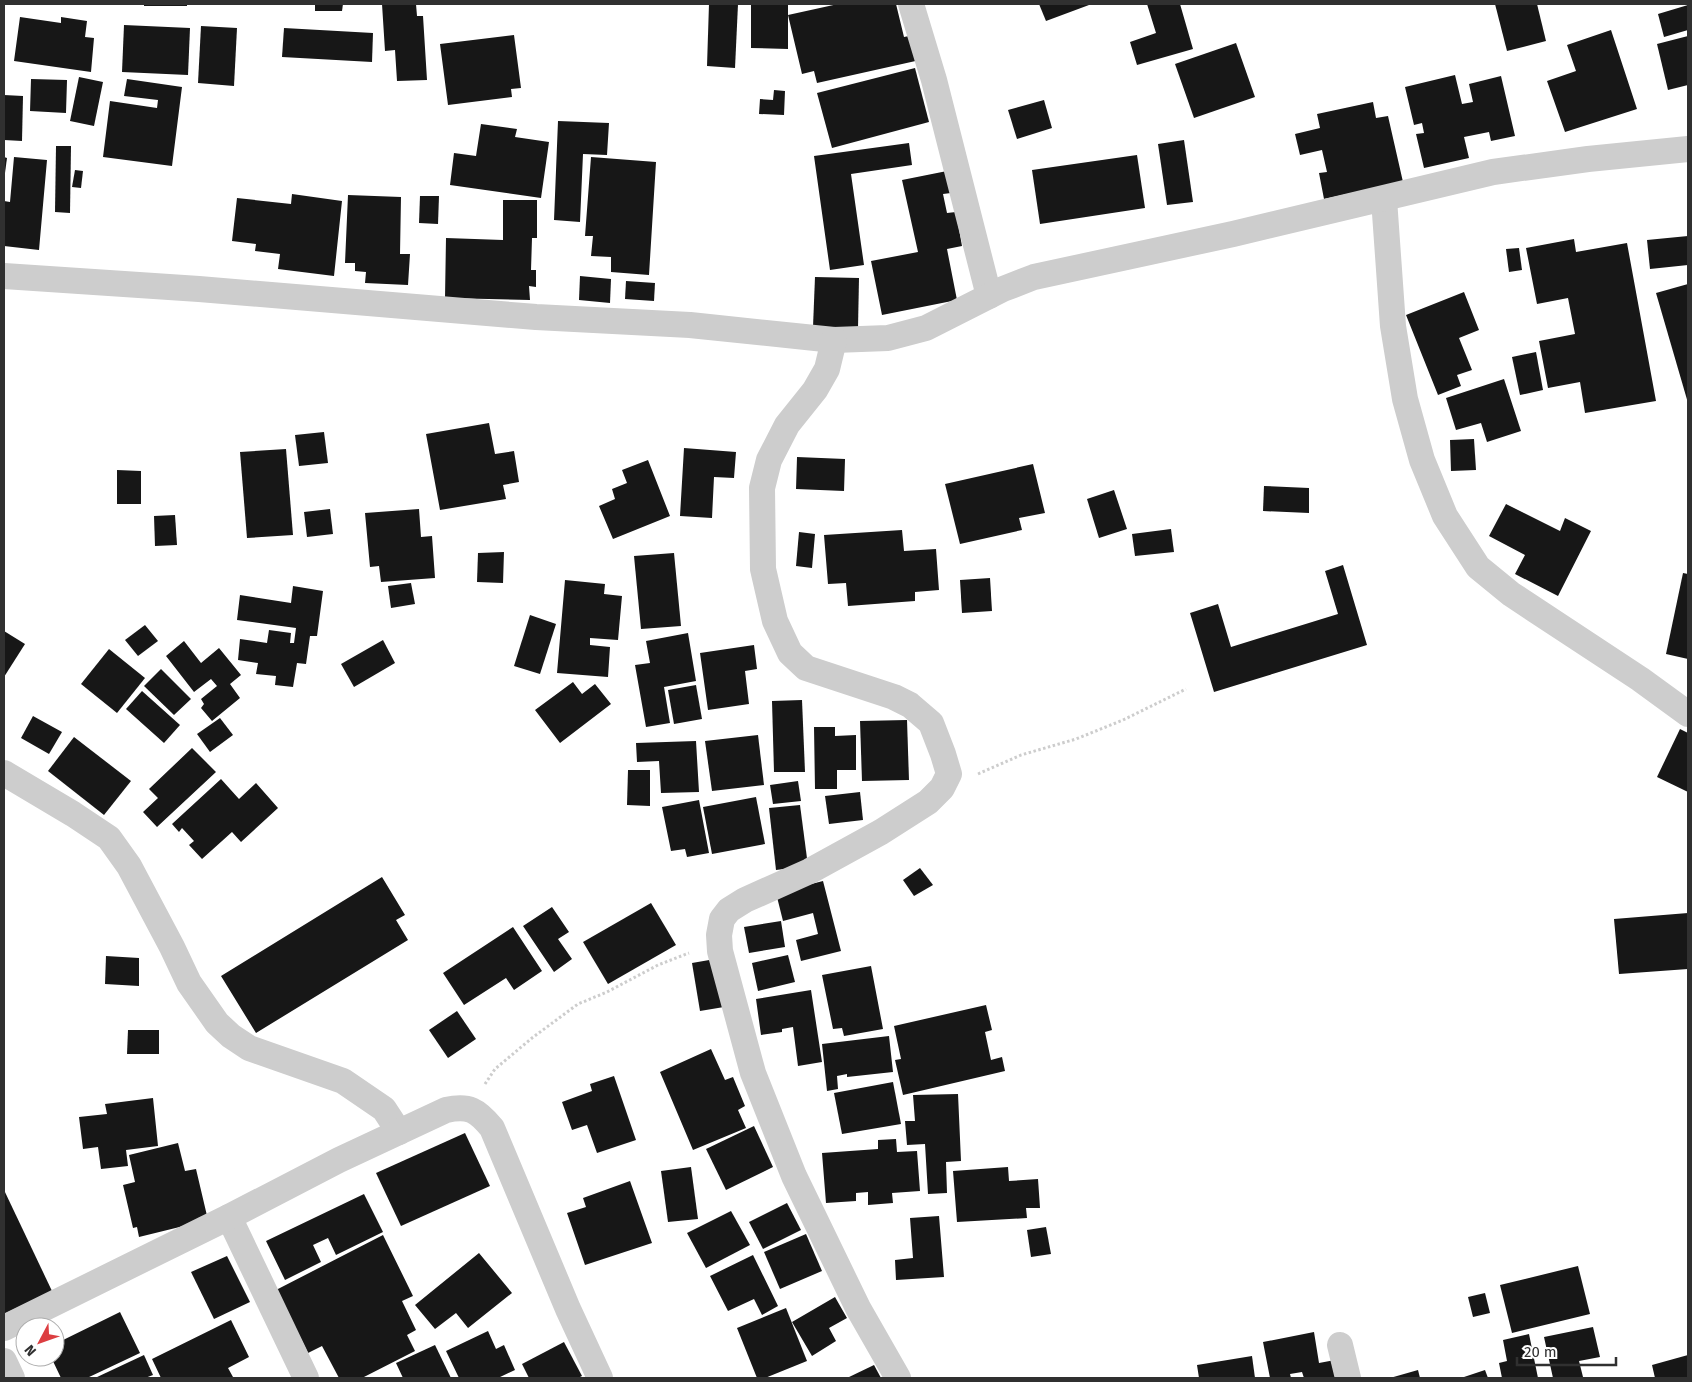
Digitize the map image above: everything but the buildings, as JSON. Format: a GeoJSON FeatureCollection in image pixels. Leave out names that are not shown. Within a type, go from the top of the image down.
{"type":"FeatureCollection","features":[{"type":"Feature","properties":{"kind":"street"},"geometry":{"type":"LineString","coordinates":[[911,4],[934,80],[989,296]]}},
{"type":"Feature","properties":{"kind":"street"},"geometry":{"type":"LineString","coordinates":[[4,276],[199,289],[536,317],[690,325],[834,340],[888,338],[926,328],[989,296],[1034,277],[1223,236],[1493,172],[1588,159],[1688,149]]}},
{"type":"Feature","properties":{"kind":"street"},"geometry":{"type":"LineString","coordinates":[[1384,199],[1393,326],[1405,399],[1422,460],[1445,516],[1478,567],[1511,594],[1640,679],[1688,714]]}},
{"type":"Feature","properties":{"kind":"street"},"geometry":{"type":"LineString","coordinates":[[834,340],[827,369],[815,390],[787,426],[769,460],[762,488],[763,569],[775,621],[790,653],[806,668],[910,704],[931,724],[943,754],[948,774],[942,788],[928,802],[881,832],[810,871],[745,900],[729,910],[722,919],[720,951],[752,1073],[794,1176],[858,1308],[898,1378]]}},
{"type":"Feature","properties":{"kind":"street"},"geometry":{"type":"LineString","coordinates":[[4,773],[109,838],[129,866],[172,947],[189,984],[217,1023],[231,1036],[249,1048],[343,1081],[384,1109],[399,1132]]}},
{"type":"Feature","properties":{"kind":"street"},"geometry":{"type":"LineString","coordinates":[[4,1328],[229,1217],[339,1160],[446,1110],[458,1107],[473,1110],[483,1116],[492,1128],[568,1309],[600,1378]]}},
{"type":"Feature","properties":{"kind":"street"},"geometry":{"type":"LineString","coordinates":[[229,1217],[306,1378]]}},
{"type":"Feature","properties":{"kind":"street"},"geometry":{"type":"LineString","coordinates":[[1340,1345],[1348,1378]]}},
{"type":"Feature","properties":{"kind":"street"},"geometry":{"type":"LineString","coordinates":[[4,1361],[12,1378]]}},
{"type":"Feature","properties":{"kind":"path"},"geometry":{"type":"LineString","coordinates":[[942,788],[986,771],[1021,754],[1076,739],[1123,720],[1186,689]]}},
{"type":"Feature","properties":{"kind":"path"},"geometry":{"type":"LineString","coordinates":[[473,1110],[483,1086],[495,1069],[532,1038],[578,1004],[607,992],[658,965],[704,946],[720,951]]}}]}
